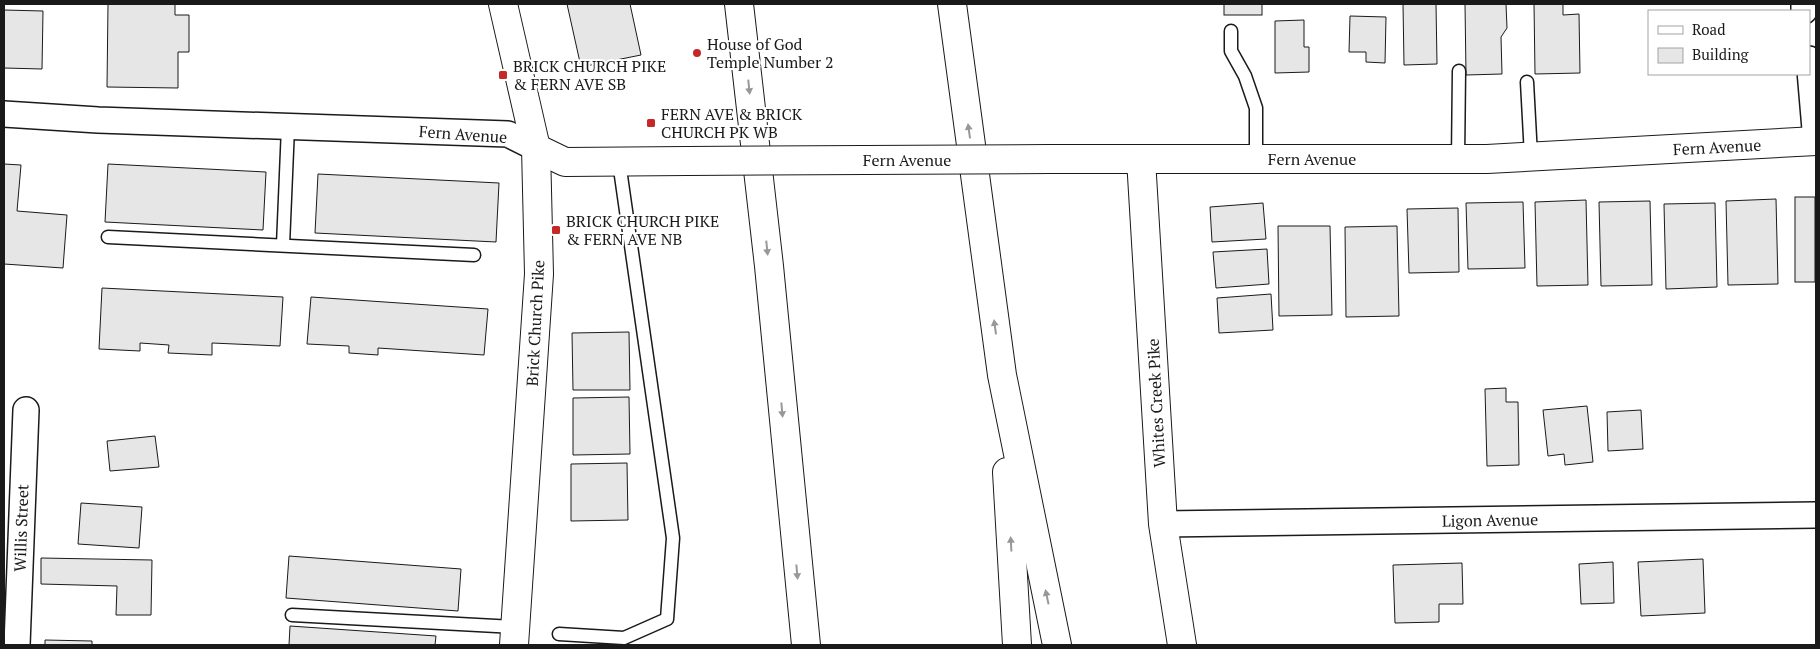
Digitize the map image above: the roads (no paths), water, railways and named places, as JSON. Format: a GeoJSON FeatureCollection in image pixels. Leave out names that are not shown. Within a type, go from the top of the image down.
{"type":"FeatureCollection","features":[{"type":"Feature","properties":{"kind":"main road","name":"Brick Church Pike"},"geometry":{"type":"LineString","coordinates":[[503,4],[536,148],[539,274],[515,636]]}},
{"type":"Feature","properties":{"kind":"main road"},"geometry":{"type":"LineString","coordinates":[[739,4],[769,266],[806,645]]}},
{"type":"Feature","properties":{"kind":"main road"},"geometry":{"type":"LineString","coordinates":[[952,4],[1002,375],[1057,645]]}},
{"type":"Feature","properties":{"kind":"main road","name":"Fern Avenue"},"geometry":{"type":"LineString","coordinates":[[536,148],[565,162],[1256,158],[1458,159],[1816,141]]}},
{"type":"Feature","properties":{"kind":"main road","name":"Whites Creek Pike"},"geometry":{"type":"LineString","coordinates":[[1141,159],[1163,524],[1182,645]]}},
{"type":"Feature","properties":{"kind":"main road"},"geometry":{"type":"LineString","coordinates":[[1002,375],[1017,645]]}},
{"type":"Feature","properties":{"kind":"main road"},"geometry":{"type":"LineString","coordinates":[[797,645],[802,619]]}},
{"type":"Feature","properties":{"kind":"street"},"geometry":{"type":"LineString","coordinates":[[1810,71],[1816,141]]}},
{"type":"Feature","properties":{"kind":"street","name":"Fern Avenue"},"geometry":{"type":"LineString","coordinates":[[4,114],[98,120],[508,134],[536,148]]}},
{"type":"Feature","properties":{"kind":"street","name":"Willis Street"},"geometry":{"type":"LineString","coordinates":[[17,645],[26,410]]}},
{"type":"Feature","properties":{"kind":"street","name":"Ligon Avenue"},"geometry":{"type":"LineString","coordinates":[[1163,524],[1816,516]]}},
{"type":"Feature","properties":{"kind":"lane"},"geometry":{"type":"LineString","coordinates":[[1231,31],[1231,51],[1245,76],[1256,108],[1256,158]]}},
{"type":"Feature","properties":{"kind":"lane"},"geometry":{"type":"LineString","coordinates":[[1458,159],[1459,71]]}},
{"type":"Feature","properties":{"kind":"lane"},"geometry":{"type":"LineString","coordinates":[[1528,82],[1531,156]]}},
{"type":"Feature","properties":{"kind":"lane"},"geometry":{"type":"LineString","coordinates":[[283,246],[288,127]]}},
{"type":"Feature","properties":{"kind":"lane"},"geometry":{"type":"LineString","coordinates":[[559,634],[624,638],[667,619],[674,538],[619,162]]}},
{"type":"Feature","properties":{"kind":"lane"},"geometry":{"type":"LineString","coordinates":[[108,237],[474,255]]}},
{"type":"Feature","properties":{"kind":"lane"},"geometry":{"type":"LineString","coordinates":[[292,615],[515,636]]}},
{"type":"Feature","properties":{"kind":"place","name":"House of God Temple Number 2"},"geometry":{"type":"Point","coordinates":[697,53]}},
{"type":"Feature","properties":{"kind":"place","name":"BRICK CHURCH PIKE & FERN AVE SB"},"geometry":{"type":"Point","coordinates":[503,75]}},
{"type":"Feature","properties":{"kind":"place","name":"FERN AVE & BRICK CHURCH PK WB"},"geometry":{"type":"Point","coordinates":[651,123]}},
{"type":"Feature","properties":{"kind":"place","name":"BRICK CHURCH PIKE & FERN AVE NB"},"geometry":{"type":"Point","coordinates":[556,230]}}]}
